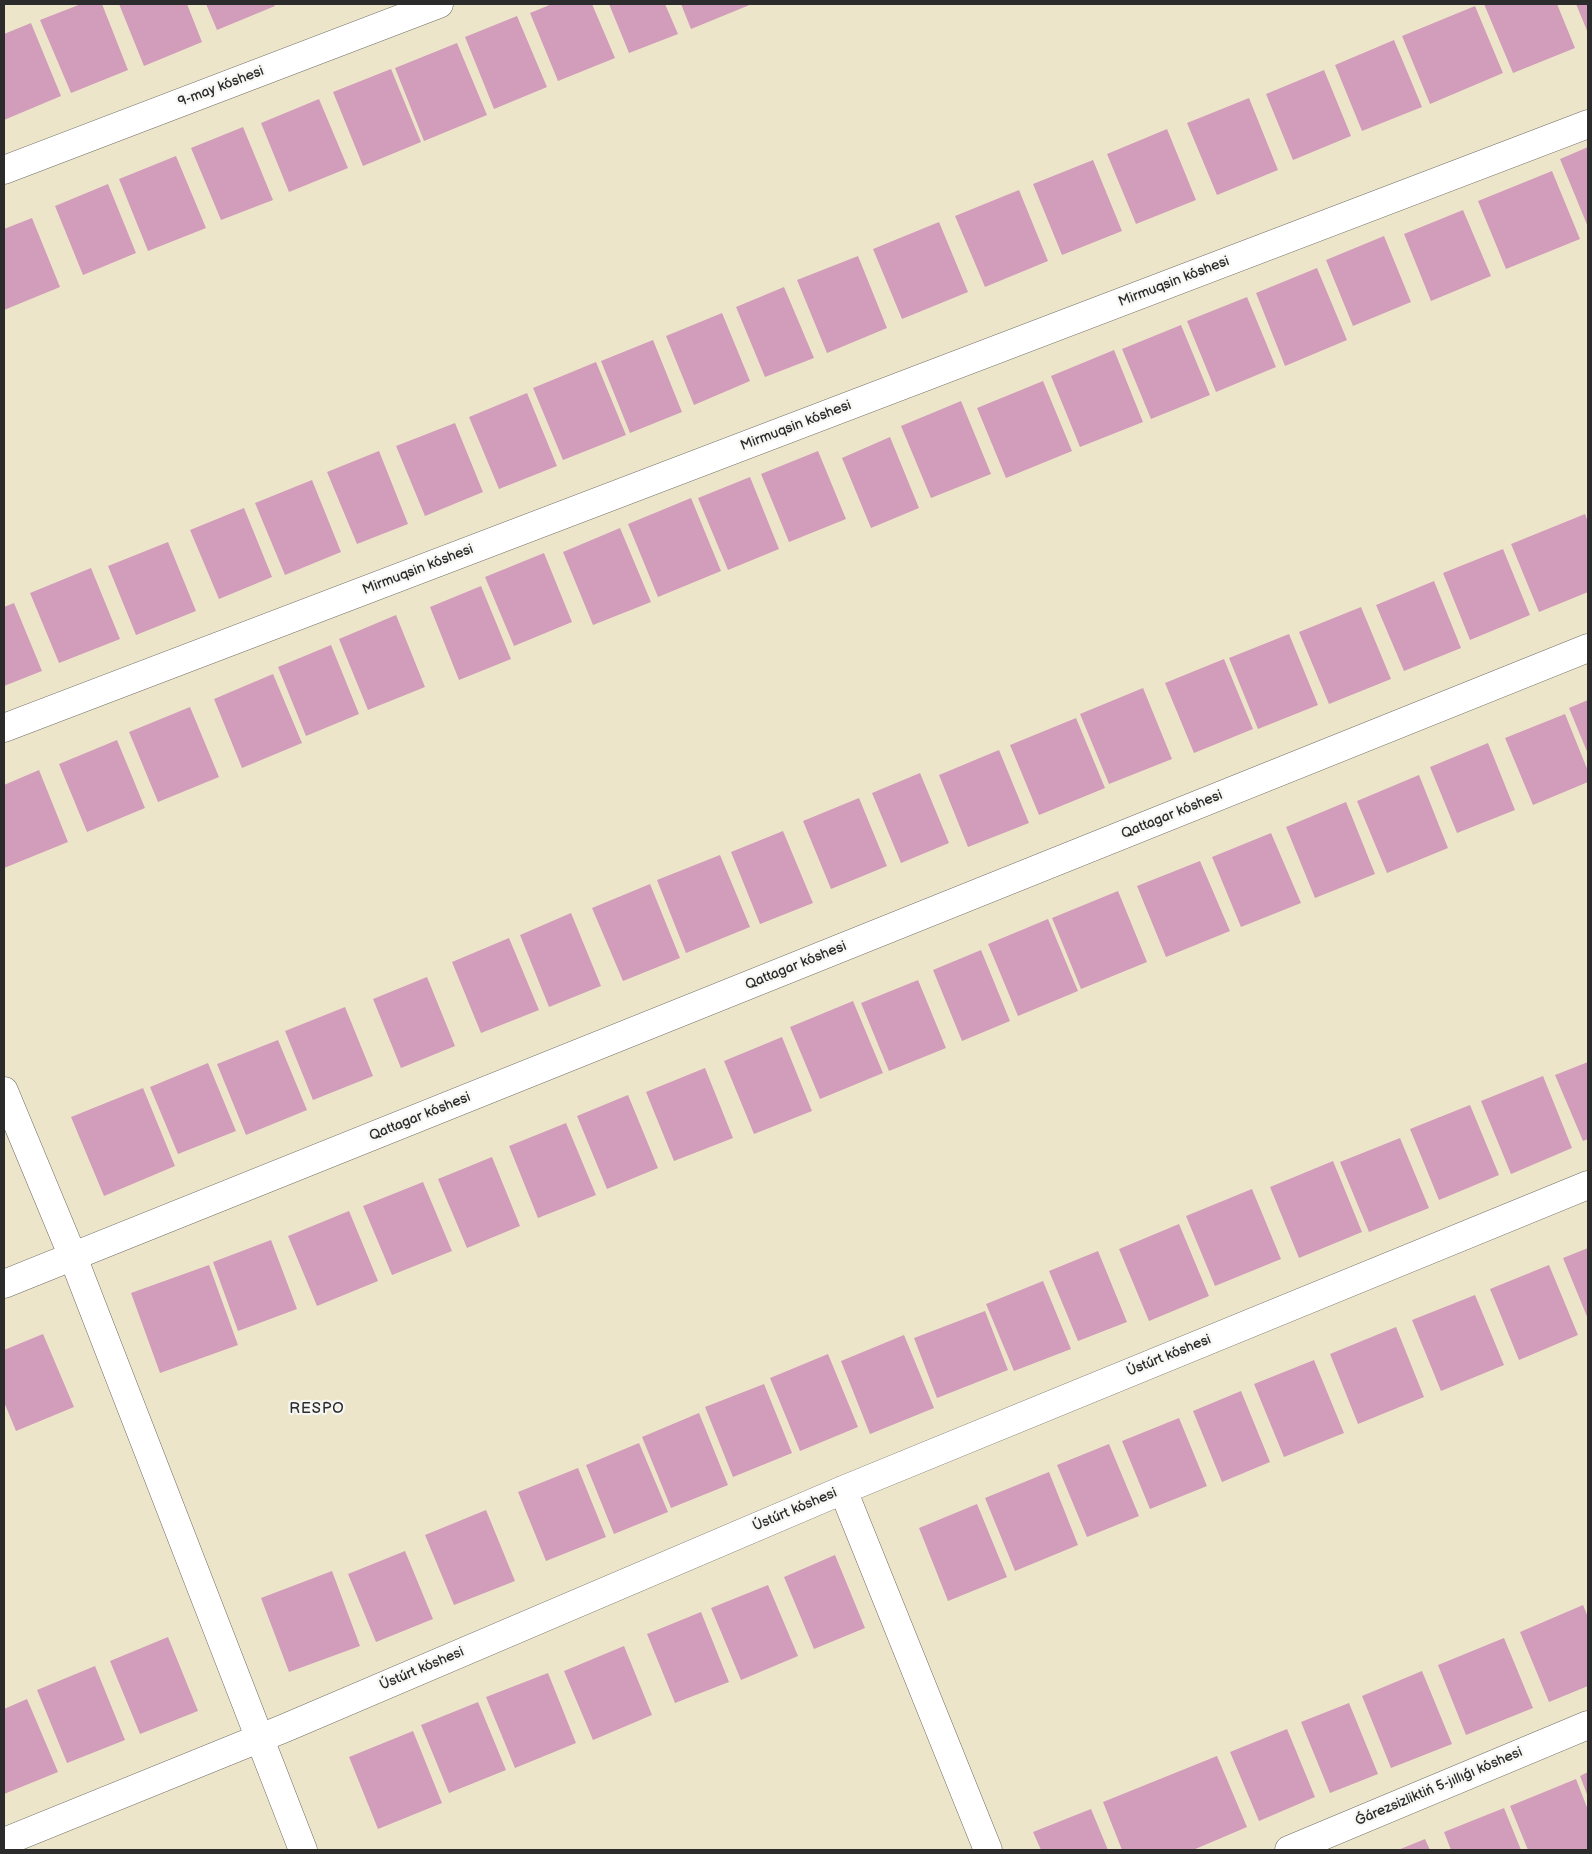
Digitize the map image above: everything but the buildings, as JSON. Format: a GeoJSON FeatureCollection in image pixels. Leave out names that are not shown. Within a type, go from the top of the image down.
{"type":"FeatureCollection","features":[{"type":"Feature","properties":{"kind":"street","name":"9-may kóshesi"},"geometry":{"type":"LineString","coordinates":[[4,170],[439,4]]}},
{"type":"Feature","properties":{"kind":"street","name":"Mirmuqsin kóshesi"},"geometry":{"type":"LineString","coordinates":[[4,728],[1588,124]]}},
{"type":"Feature","properties":{"kind":"street","name":"Qattagar kóshesi"},"geometry":{"type":"LineString","coordinates":[[4,1284],[1588,648]]}},
{"type":"Feature","properties":{"kind":"street"},"geometry":{"type":"LineString","coordinates":[[4,1091],[73,1257],[303,1850]]}},
{"type":"Feature","properties":{"kind":"street","name":"Ústúrt kóshesi"},"geometry":{"type":"LineString","coordinates":[[4,1842],[258,1738],[843,1490],[1588,1184]]}},
{"type":"Feature","properties":{"kind":"street"},"geometry":{"type":"LineString","coordinates":[[843,1490],[988,1850]]}},
{"type":"Feature","properties":{"kind":"street","name":"Ǵárezsizliktiń 5-jıllıǵı kóshesi"},"geometry":{"type":"LineString","coordinates":[[1289,1850],[1588,1725]]}},
{"type":"Feature","properties":{"kind":"district","name":"RESPO"},"geometry":{"type":"Point","coordinates":[317,1409]}}]}
